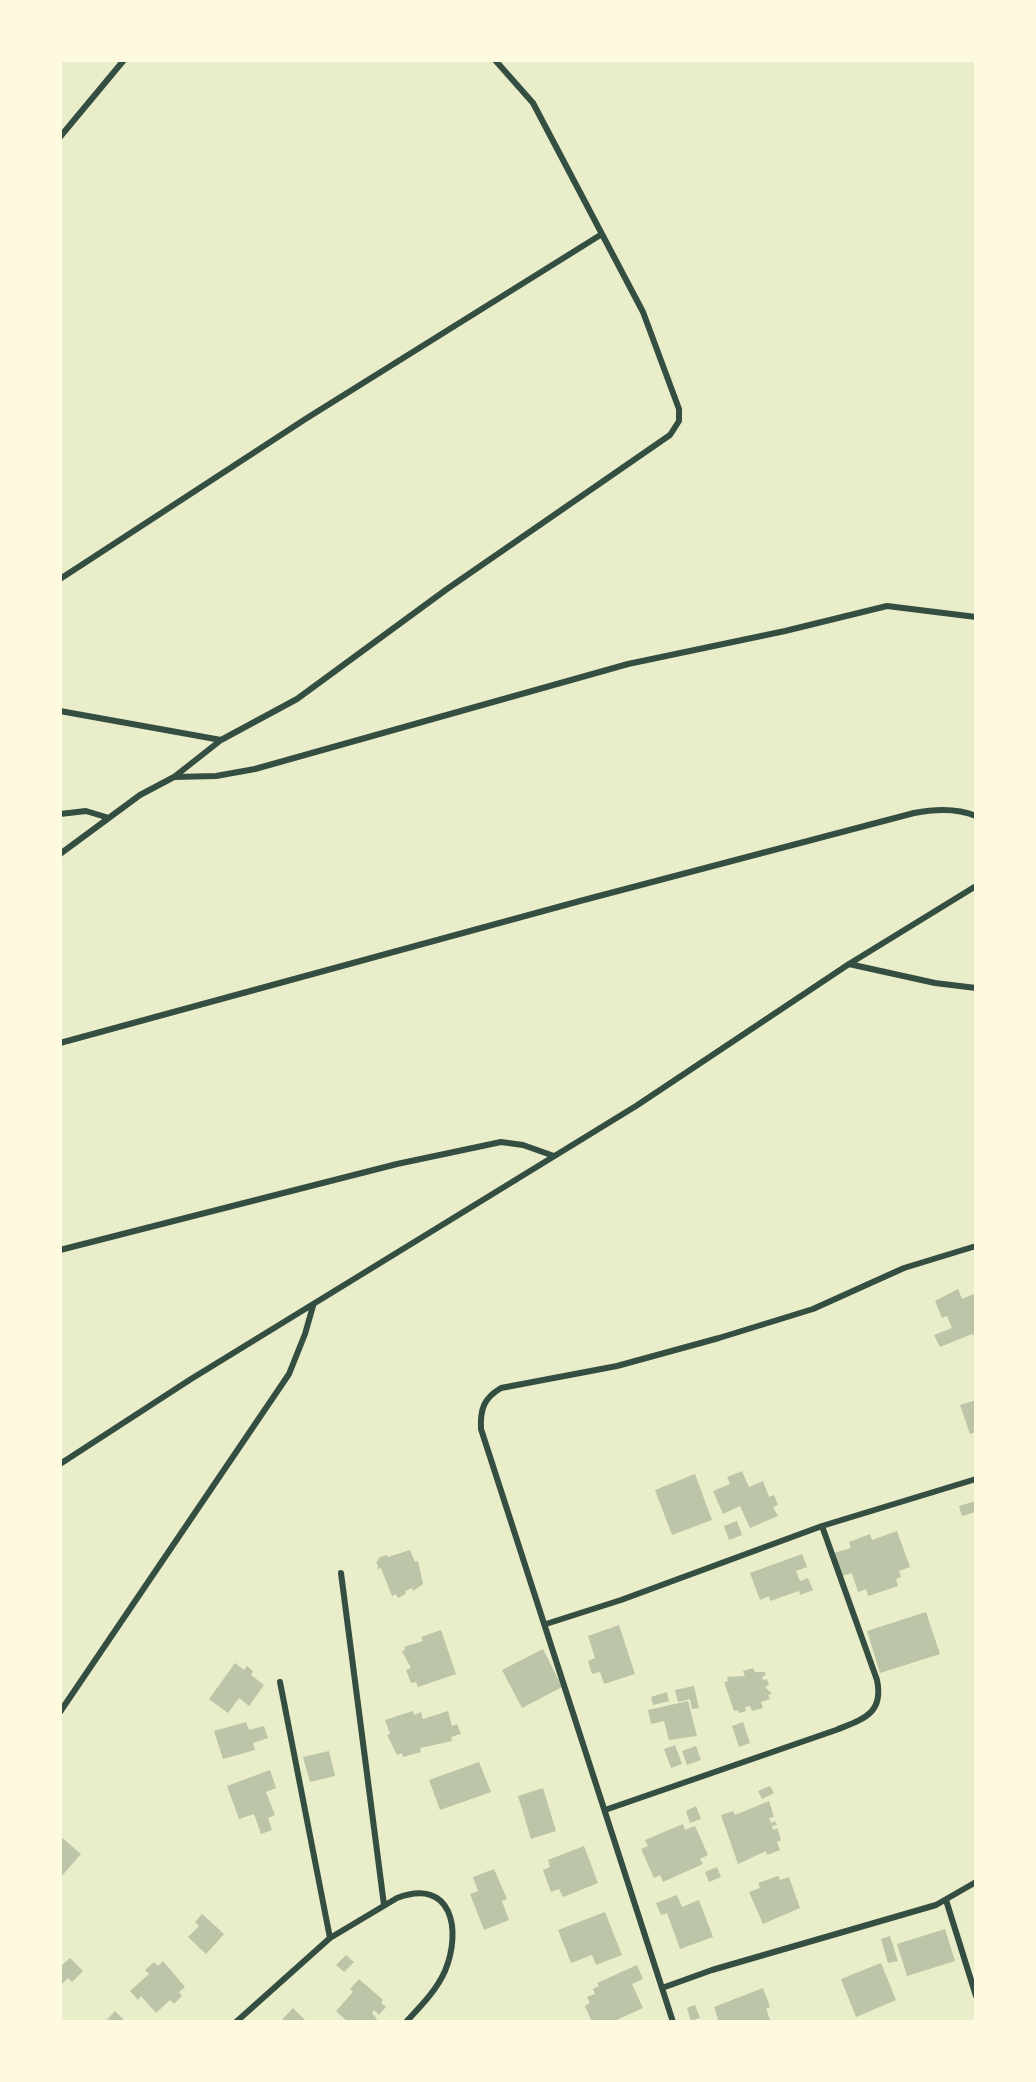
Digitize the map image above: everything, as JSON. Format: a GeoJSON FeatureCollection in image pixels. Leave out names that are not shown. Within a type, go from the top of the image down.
{"type":"FeatureCollection","features":[{"type":"Feature","properties":{"kind":"street"},"geometry":{"type":"LineString","coordinates":[[60,138],[124,60]]}},
{"type":"Feature","properties":{"kind":"street"},"geometry":{"type":"LineString","coordinates":[[60,854],[140,795],[174,777],[221,740],[297,699],[447,589],[674,431],[679,421],[680,409],[643,312],[533,104],[495,60]]}},
{"type":"Feature","properties":{"kind":"street"},"geometry":{"type":"LineString","coordinates":[[60,579],[307,418],[602,234]]}},
{"type":"Feature","properties":{"kind":"street"},"geometry":{"type":"LineString","coordinates":[[174,777],[216,776],[255,769],[628,664],[785,632],[887,606],[976,617]]}},
{"type":"Feature","properties":{"kind":"street"},"geometry":{"type":"LineString","coordinates":[[60,711],[221,740]]}},
{"type":"Feature","properties":{"kind":"street"},"geometry":{"type":"LineString","coordinates":[[60,1043],[580,901],[914,813],[929,810],[954,811],[976,816]]}},
{"type":"Feature","properties":{"kind":"street"},"geometry":{"type":"LineString","coordinates":[[60,814],[86,811],[109,818]]}},
{"type":"Feature","properties":{"kind":"street"},"geometry":{"type":"LineString","coordinates":[[60,1464],[191,1379],[313,1306],[727,1047],[849,964],[976,886]]}},
{"type":"Feature","properties":{"kind":"street"},"geometry":{"type":"LineString","coordinates":[[849,964],[934,983],[976,988]]}},
{"type":"Feature","properties":{"kind":"street"},"geometry":{"type":"LineString","coordinates":[[60,1250],[397,1164],[501,1142],[523,1144],[554,1156]]}},
{"type":"Feature","properties":{"kind":"street"},"geometry":{"type":"LineString","coordinates":[[673,2022],[481,1429],[480,1413],[489,1395],[501,1388],[617,1366],[802,1313],[870,1286],[904,1268],[976,1246]]}},
{"type":"Feature","properties":{"kind":"street"},"geometry":{"type":"LineString","coordinates":[[60,1712],[289,1374],[313,1306]]}},
{"type":"Feature","properties":{"kind":"street"},"geometry":{"type":"LineString","coordinates":[[546,1624],[621,1600],[822,1526],[976,1479]]}},
{"type":"Feature","properties":{"kind":"street"},"geometry":{"type":"LineString","coordinates":[[605,1810],[836,1730],[871,1713],[877,1706],[880,1695],[876,1680],[822,1526]]}},
{"type":"Feature","properties":{"kind":"street"},"geometry":{"type":"LineString","coordinates":[[341,1574],[384,1905]]}},
{"type":"Feature","properties":{"kind":"street"},"geometry":{"type":"LineString","coordinates":[[280,1682],[330,1938]]}},
{"type":"Feature","properties":{"kind":"street"},"geometry":{"type":"LineString","coordinates":[[662,1988],[712,1970],[936,1905],[976,1882]]}},
{"type":"Feature","properties":{"kind":"street"},"geometry":{"type":"LineString","coordinates":[[236,2022],[330,1938],[384,1905],[406,1895],[430,1894],[445,1904],[451,1922],[451,1944],[444,1973],[427,1999],[406,2022]]}},
{"type":"Feature","properties":{"kind":"street"},"geometry":{"type":"LineString","coordinates":[[946,1900],[976,1996]]}},
{"type":"Feature","properties":{"kind":"building"},"geometry":{"type":"Polygon","coordinates":[[[958,1289],[962,1299],[976,1293],[976,1338],[972,1334],[940,1347],[934,1335],[952,1328],[947,1316],[942,1318],[935,1301],[958,1289]]]}},
{"type":"Feature","properties":{"kind":"building"},"geometry":{"type":"Polygon","coordinates":[[[976,1400],[976,1432],[970,1434],[960,1405],[976,1400]]]}},
{"type":"Feature","properties":{"kind":"building"},"geometry":{"type":"Polygon","coordinates":[[[742,1471],[749,1487],[763,1481],[769,1497],[774,1495],[778,1505],[773,1507],[778,1516],[750,1528],[740,1506],[723,1514],[713,1491],[730,1484],[727,1477],[742,1471]]]}},
{"type":"Feature","properties":{"kind":"building"},"geometry":{"type":"Polygon","coordinates":[[[695,1474],[712,1520],[672,1535],[655,1490],[695,1474]]]}},
{"type":"Feature","properties":{"kind":"building"},"geometry":{"type":"Polygon","coordinates":[[[976,1501],[976,1512],[962,1516],[959,1506],[976,1501]]]}},
{"type":"Feature","properties":{"kind":"building"},"geometry":{"type":"Polygon","coordinates":[[[737,1521],[742,1535],[729,1540],[724,1526],[737,1521]]]}},
{"type":"Feature","properties":{"kind":"building"},"geometry":{"type":"Polygon","coordinates":[[[897,1531],[910,1567],[899,1571],[901,1577],[896,1579],[898,1586],[868,1596],[866,1589],[858,1592],[852,1573],[842,1576],[834,1553],[851,1548],[849,1542],[870,1534],[872,1540],[897,1531]]]}},
{"type":"Feature","properties":{"kind":"building"},"geometry":{"type":"Polygon","coordinates":[[[410,1550],[415,1562],[418,1561],[423,1584],[413,1591],[412,1588],[405,1591],[406,1594],[398,1598],[396,1594],[392,1596],[381,1568],[377,1569],[376,1563],[380,1557],[387,1555],[388,1557],[410,1550]]]}},
{"type":"Feature","properties":{"kind":"building"},"geometry":{"type":"Polygon","coordinates":[[[802,1554],[807,1567],[796,1571],[800,1581],[808,1578],[813,1590],[800,1595],[799,1591],[770,1601],[769,1596],[760,1600],[750,1573],[802,1554]]]}},
{"type":"Feature","properties":{"kind":"building"},"geometry":{"type":"Polygon","coordinates":[[[926,1612],[940,1654],[880,1673],[867,1631],[926,1612]]]}},
{"type":"Feature","properties":{"kind":"building"},"geometry":{"type":"Polygon","coordinates":[[[619,1625],[635,1674],[604,1684],[600,1672],[592,1674],[588,1661],[595,1658],[588,1636],[619,1625]]]}},
{"type":"Feature","properties":{"kind":"building"},"geometry":{"type":"Polygon","coordinates":[[[441,1630],[456,1674],[418,1687],[416,1682],[411,1683],[406,1670],[411,1668],[402,1651],[405,1650],[404,1647],[423,1641],[421,1637],[441,1630]]]}},
{"type":"Feature","properties":{"kind":"building"},"geometry":{"type":"Polygon","coordinates":[[[543,1649],[562,1687],[522,1708],[502,1670],[543,1649]]]}},
{"type":"Feature","properties":{"kind":"building"},"geometry":{"type":"Polygon","coordinates":[[[235,1663],[244,1670],[247,1666],[253,1671],[251,1675],[264,1685],[249,1706],[239,1698],[228,1713],[209,1699],[235,1663]]]}},
{"type":"Feature","properties":{"kind":"building"},"geometry":{"type":"Polygon","coordinates":[[[753,1668],[755,1672],[765,1672],[766,1675],[762,1677],[763,1680],[767,1679],[769,1685],[765,1687],[772,1694],[768,1695],[770,1699],[761,1702],[763,1708],[752,1711],[750,1706],[745,1707],[746,1711],[739,1713],[738,1710],[734,1711],[724,1682],[728,1681],[727,1677],[745,1676],[743,1671],[753,1668]]]}},
{"type":"Feature","properties":{"kind":"building"},"geometry":{"type":"Polygon","coordinates":[[[694,1686],[699,1708],[692,1709],[690,1699],[678,1702],[675,1690],[694,1686]]]}},
{"type":"Feature","properties":{"kind":"building"},"geometry":{"type":"Polygon","coordinates":[[[667,1692],[669,1701],[653,1705],[651,1697],[667,1692]]]}},
{"type":"Feature","properties":{"kind":"building"},"geometry":{"type":"Polygon","coordinates":[[[688,1701],[697,1736],[669,1740],[664,1721],[651,1724],[648,1710],[688,1701]]]}},
{"type":"Feature","properties":{"kind":"building"},"geometry":{"type":"Polygon","coordinates":[[[413,1711],[414,1715],[421,1712],[423,1719],[448,1711],[452,1726],[457,1724],[461,1734],[451,1737],[452,1741],[420,1748],[421,1752],[403,1757],[402,1753],[397,1755],[387,1735],[390,1734],[385,1720],[413,1711]]]}},
{"type":"Feature","properties":{"kind":"building"},"geometry":{"type":"Polygon","coordinates":[[[246,1722],[249,1730],[264,1726],[268,1738],[253,1743],[255,1750],[223,1759],[214,1731],[246,1722]]]}},
{"type":"Feature","properties":{"kind":"building"},"geometry":{"type":"Polygon","coordinates":[[[743,1722],[750,1743],[739,1747],[732,1726],[743,1722]]]}},
{"type":"Feature","properties":{"kind":"building"},"geometry":{"type":"Polygon","coordinates":[[[675,1745],[682,1764],[671,1768],[664,1749],[675,1745]]]}},
{"type":"Feature","properties":{"kind":"building"},"geometry":{"type":"Polygon","coordinates":[[[696,1746],[701,1760],[687,1765],[682,1751],[696,1746]]]}},
{"type":"Feature","properties":{"kind":"building"},"geometry":{"type":"Polygon","coordinates":[[[329,1751],[335,1776],[310,1782],[303,1757],[329,1751]]]}},
{"type":"Feature","properties":{"kind":"building"},"geometry":{"type":"Polygon","coordinates":[[[479,1762],[491,1792],[440,1810],[429,1780],[479,1762]]]}},
{"type":"Feature","properties":{"kind":"building"},"geometry":{"type":"Polygon","coordinates":[[[270,1770],[276,1788],[266,1792],[275,1815],[268,1818],[272,1830],[261,1834],[254,1814],[239,1819],[227,1786],[270,1770]]]}},
{"type":"Feature","properties":{"kind":"building"},"geometry":{"type":"Polygon","coordinates":[[[770,1786],[774,1793],[762,1799],[758,1791],[770,1786]]]}},
{"type":"Feature","properties":{"kind":"building"},"geometry":{"type":"Polygon","coordinates":[[[543,1788],[556,1831],[531,1839],[518,1796],[543,1788]]]}},
{"type":"Feature","properties":{"kind":"building"},"geometry":{"type":"Polygon","coordinates":[[[769,1801],[774,1817],[769,1818],[771,1823],[775,1821],[777,1825],[772,1826],[773,1830],[777,1828],[781,1840],[777,1842],[780,1850],[767,1855],[766,1851],[738,1864],[721,1815],[733,1811],[735,1815],[769,1801]]]}},
{"type":"Feature","properties":{"kind":"building"},"geometry":{"type":"Polygon","coordinates":[[[696,1806],[701,1819],[690,1823],[686,1811],[696,1806]]]}},
{"type":"Feature","properties":{"kind":"building"},"geometry":{"type":"Polygon","coordinates":[[[683,1824],[685,1830],[695,1826],[708,1855],[700,1859],[703,1864],[663,1882],[660,1875],[654,1878],[641,1849],[648,1846],[645,1840],[683,1824]]]}},
{"type":"Feature","properties":{"kind":"building"},"geometry":{"type":"Polygon","coordinates":[[[60,1836],[81,1854],[60,1878],[60,1836]]]}},
{"type":"Feature","properties":{"kind":"building"},"geometry":{"type":"Polygon","coordinates":[[[584,1846],[598,1883],[563,1897],[559,1889],[551,1892],[543,1870],[550,1867],[548,1860],[584,1846]]]}},
{"type":"Feature","properties":{"kind":"building"},"geometry":{"type":"Polygon","coordinates":[[[717,1867],[721,1877],[709,1882],[705,1872],[717,1867]]]}},
{"type":"Feature","properties":{"kind":"building"},"geometry":{"type":"Polygon","coordinates":[[[494,1869],[507,1899],[502,1901],[509,1920],[484,1930],[470,1894],[478,1891],[473,1877],[494,1869]]]}},
{"type":"Feature","properties":{"kind":"building"},"geometry":{"type":"Polygon","coordinates":[[[778,1876],[780,1880],[789,1877],[800,1908],[763,1924],[749,1892],[760,1888],[758,1883],[778,1876]]]}},
{"type":"Feature","properties":{"kind":"building"},"geometry":{"type":"Polygon","coordinates":[[[677,1895],[682,1907],[699,1900],[713,1937],[680,1949],[667,1913],[661,1915],[656,1903],[677,1895]]]}},
{"type":"Feature","properties":{"kind":"building"},"geometry":{"type":"Polygon","coordinates":[[[605,1912],[622,1955],[596,1965],[592,1955],[571,1963],[558,1930],[605,1912]]]}},
{"type":"Feature","properties":{"kind":"building"},"geometry":{"type":"Polygon","coordinates":[[[202,1914],[224,1934],[206,1954],[188,1937],[199,1926],[195,1922],[202,1914]]]}},
{"type":"Feature","properties":{"kind":"building"},"geometry":{"type":"Polygon","coordinates":[[[945,1929],[955,1961],[907,1976],[897,1944],[945,1929]]]}},
{"type":"Feature","properties":{"kind":"building"},"geometry":{"type":"Polygon","coordinates":[[[890,1936],[898,1961],[888,1963],[881,1939],[890,1936]]]}},
{"type":"Feature","properties":{"kind":"building"},"geometry":{"type":"Polygon","coordinates":[[[346,1955],[354,1962],[344,1972],[336,1965],[346,1955]]]}},
{"type":"Feature","properties":{"kind":"building"},"geometry":{"type":"Polygon","coordinates":[[[70,1958],[83,1971],[72,1982],[68,1978],[60,1986],[60,1967],[70,1958]]]}},
{"type":"Feature","properties":{"kind":"building"},"geometry":{"type":"Polygon","coordinates":[[[163,1961],[185,1987],[179,1992],[182,1996],[174,2004],[170,2000],[156,2013],[141,1996],[138,2000],[130,1991],[149,1974],[145,1970],[154,1962],[158,1966],[163,1961]]]}},
{"type":"Feature","properties":{"kind":"building"},"geometry":{"type":"Polygon","coordinates":[[[881,1963],[896,2000],[856,2017],[841,1979],[881,1963]]]}},
{"type":"Feature","properties":{"kind":"building"},"geometry":{"type":"Polygon","coordinates":[[[637,1965],[643,1979],[632,1984],[643,2008],[612,2022],[592,2022],[585,2006],[590,2003],[587,1997],[595,1994],[593,1989],[599,1986],[597,1983],[637,1965]]]}},
{"type":"Feature","properties":{"kind":"building"},"geometry":{"type":"Polygon","coordinates":[[[359,1979],[383,2000],[381,2003],[386,2007],[379,2015],[374,2010],[372,2013],[377,2019],[374,2022],[348,2022],[336,2011],[353,1992],[350,1989],[359,1979]]]}},
{"type":"Feature","properties":{"kind":"building"},"geometry":{"type":"Polygon","coordinates":[[[763,1988],[770,2007],[766,2009],[771,2022],[719,2022],[714,2007],[763,1988]]]}},
{"type":"Feature","properties":{"kind":"building"},"geometry":{"type":"Polygon","coordinates":[[[695,2005],[700,2018],[691,2021],[687,2008],[695,2005]]]}},
{"type":"Feature","properties":{"kind":"building"},"geometry":{"type":"Polygon","coordinates":[[[293,2008],[307,2022],[280,2022],[293,2008]]]}},
{"type":"Feature","properties":{"kind":"building"},"geometry":{"type":"Polygon","coordinates":[[[115,2011],[126,2022],[105,2022],[115,2011]]]}}]}
